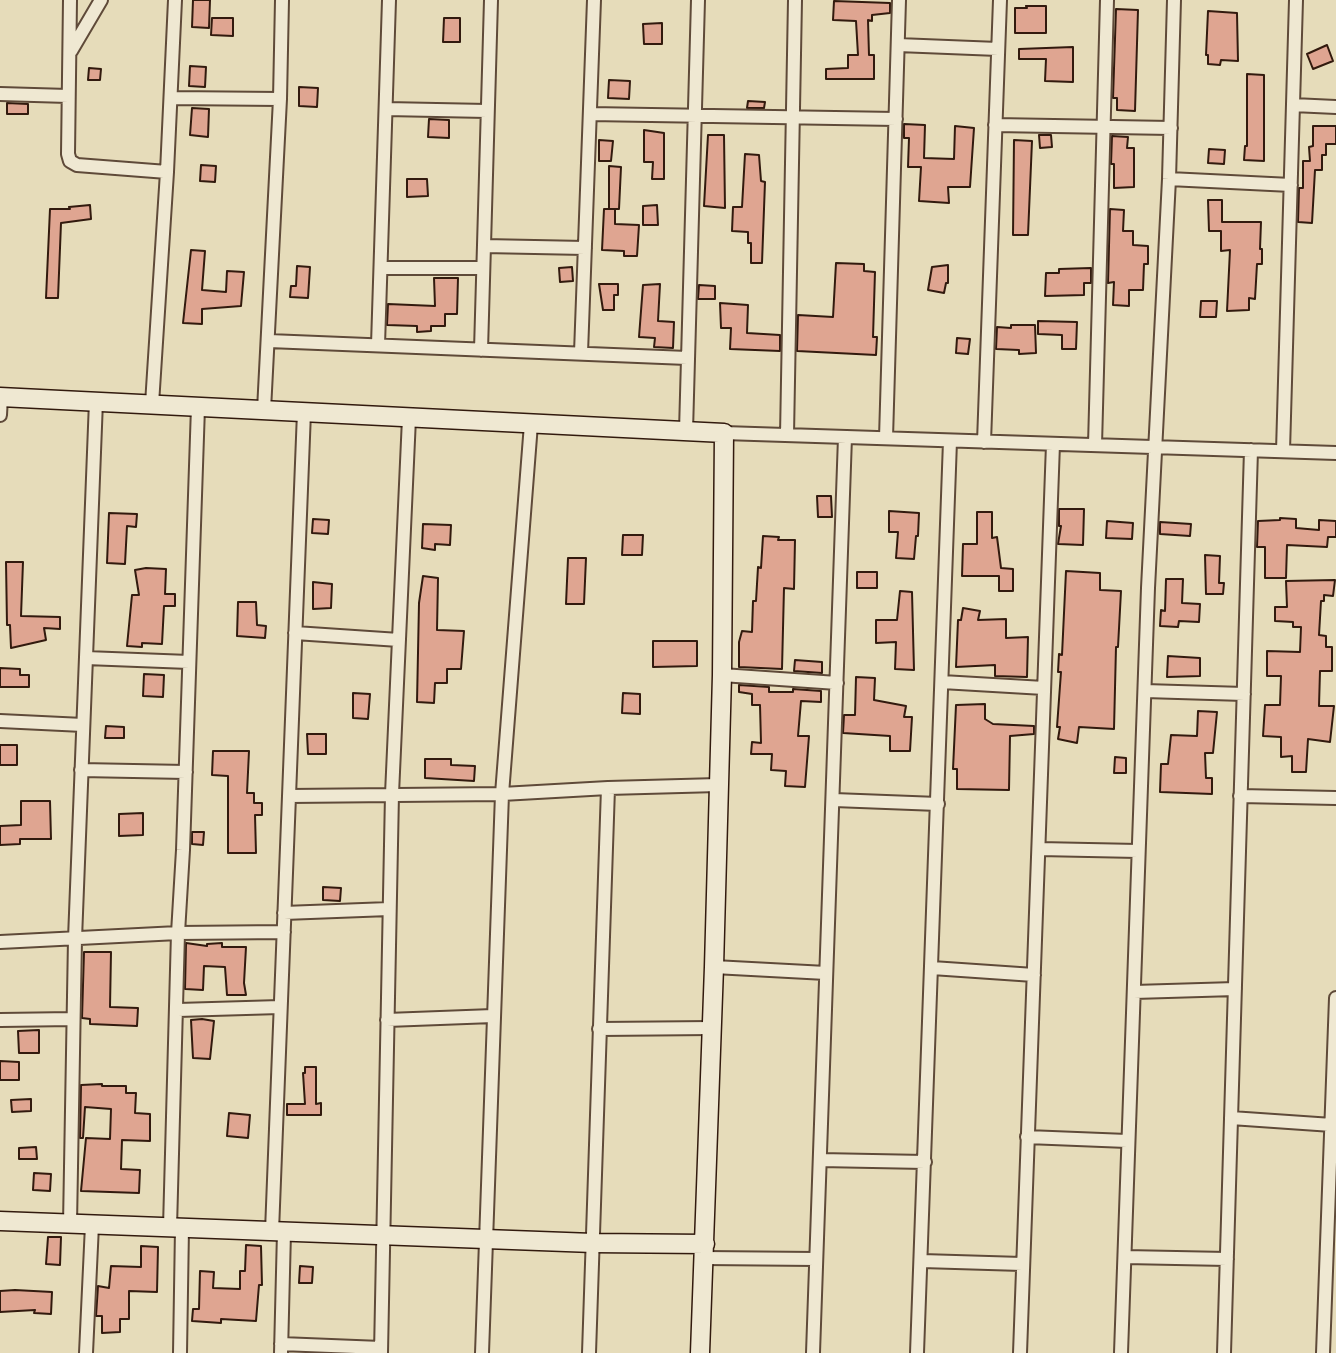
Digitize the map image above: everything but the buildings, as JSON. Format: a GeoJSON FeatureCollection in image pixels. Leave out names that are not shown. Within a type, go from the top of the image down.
{"type":"FeatureCollection","features":[{"type":"Feature","properties":{"kind":"street"},"geometry":{"type":"LineString","coordinates":[[71,0],[68,96],[68,154],[71,161],[77,166],[167,172]]}},
{"type":"Feature","properties":{"kind":"street"},"geometry":{"type":"LineString","coordinates":[[69,53],[101,0]]}},
{"type":"Feature","properties":{"kind":"street"},"geometry":{"type":"LineString","coordinates":[[152,404],[175,0]]}},
{"type":"Feature","properties":{"kind":"street"},"geometry":{"type":"LineString","coordinates":[[264,410],[282,0]]}},
{"type":"Feature","properties":{"kind":"street"},"geometry":{"type":"LineString","coordinates":[[378,345],[389,0]]}},
{"type":"Feature","properties":{"kind":"street"},"geometry":{"type":"LineString","coordinates":[[481,350],[491,0]]}},
{"type":"Feature","properties":{"kind":"street"},"geometry":{"type":"LineString","coordinates":[[581,353],[594,0]]}},
{"type":"Feature","properties":{"kind":"street"},"geometry":{"type":"LineString","coordinates":[[686,431],[698,0]]}},
{"type":"Feature","properties":{"kind":"street"},"geometry":{"type":"LineString","coordinates":[[787,435],[795,0]]}},
{"type":"Feature","properties":{"kind":"street"},"geometry":{"type":"LineString","coordinates":[[886,439],[899,0]]}},
{"type":"Feature","properties":{"kind":"street"},"geometry":{"type":"LineString","coordinates":[[984,442],[1000,0]]}},
{"type":"Feature","properties":{"kind":"street"},"geometry":{"type":"LineString","coordinates":[[1095,445],[1107,0]]}},
{"type":"Feature","properties":{"kind":"street"},"geometry":{"type":"LineString","coordinates":[[1121,1353],[1144,691],[1169,179],[1174,0]]}},
{"type":"Feature","properties":{"kind":"street"},"geometry":{"type":"LineString","coordinates":[[1283,451],[1296,0]]}},
{"type":"Feature","properties":{"kind":"street"},"geometry":{"type":"LineString","coordinates":[[898,45],[998,49]]}},
{"type":"Feature","properties":{"kind":"street"},"geometry":{"type":"LineString","coordinates":[[0,94],[68,96]]}},
{"type":"Feature","properties":{"kind":"street"},"geometry":{"type":"LineString","coordinates":[[171,98],[279,99]]}},
{"type":"Feature","properties":{"kind":"street"},"geometry":{"type":"LineString","coordinates":[[1293,105],[1336,107]]}},
{"type":"Feature","properties":{"kind":"street"},"geometry":{"type":"LineString","coordinates":[[386,109],[487,111]]}},
{"type":"Feature","properties":{"kind":"street"},"geometry":{"type":"LineString","coordinates":[[590,114],[896,119]]}},
{"type":"Feature","properties":{"kind":"street"},"geometry":{"type":"LineString","coordinates":[[995,125],[1171,128]]}},
{"type":"Feature","properties":{"kind":"street"},"geometry":{"type":"LineString","coordinates":[[1169,179],[1291,185]]}},
{"type":"Feature","properties":{"kind":"street"},"geometry":{"type":"LineString","coordinates":[[484,246],[585,248]]}},
{"type":"Feature","properties":{"kind":"street"},"geometry":{"type":"LineString","coordinates":[[381,268],[483,268]]}},
{"type":"Feature","properties":{"kind":"street"},"geometry":{"type":"LineString","coordinates":[[269,341],[687,358]]}},
{"type":"Feature","properties":{"kind":"street"},"geometry":{"type":"LineString","coordinates":[[70,1224],[75,939],[96,401]]}},
{"type":"Feature","properties":{"kind":"street"},"geometry":{"type":"LineString","coordinates":[[0,403],[96,401],[724,433],[1336,453]]}},
{"type":"Feature","properties":{"kind":"street"},"geometry":{"type":"LineString","coordinates":[[180,1353],[176,1228],[178,933],[198,407]]}},
{"type":"Feature","properties":{"kind":"street"},"geometry":{"type":"LineString","coordinates":[[303,412],[280,1007],[278,1231],[281,1348],[381,1351],[392,794],[409,418]]}},
{"type":"Feature","properties":{"kind":"street"},"geometry":{"type":"LineString","coordinates":[[482,1353],[502,794],[531,424]]}},
{"type":"Feature","properties":{"kind":"street"},"geometry":{"type":"LineString","coordinates":[[701,1353],[722,675],[724,433]]}},
{"type":"Feature","properties":{"kind":"street"},"geometry":{"type":"LineString","coordinates":[[813,1353],[845,437]]}},
{"type":"Feature","properties":{"kind":"street"},"geometry":{"type":"LineString","coordinates":[[917,1353],[950,440]]}},
{"type":"Feature","properties":{"kind":"street"},"geometry":{"type":"LineString","coordinates":[[1020,1353],[1053,444]]}},
{"type":"Feature","properties":{"kind":"street"},"geometry":{"type":"LineString","coordinates":[[1224,1353],[1251,450]]}},
{"type":"Feature","properties":{"kind":"street"},"geometry":{"type":"LineString","coordinates":[[295,633],[399,640]]}},
{"type":"Feature","properties":{"kind":"street"},"geometry":{"type":"LineString","coordinates":[[86,658],[189,662]]}},
{"type":"Feature","properties":{"kind":"street"},"geometry":{"type":"LineString","coordinates":[[722,675],[837,683]]}},
{"type":"Feature","properties":{"kind":"street"},"geometry":{"type":"LineString","coordinates":[[942,682],[1044,688]]}},
{"type":"Feature","properties":{"kind":"street"},"geometry":{"type":"LineString","coordinates":[[1144,691],[1244,694]]}},
{"type":"Feature","properties":{"kind":"street"},"geometry":{"type":"LineString","coordinates":[[0,721],[83,724]]}},
{"type":"Feature","properties":{"kind":"street"},"geometry":{"type":"LineString","coordinates":[[81,771],[186,772]]}},
{"type":"Feature","properties":{"kind":"street"},"geometry":{"type":"LineString","coordinates":[[289,796],[502,794],[718,785]]}},
{"type":"Feature","properties":{"kind":"street"},"geometry":{"type":"LineString","coordinates":[[589,1353],[608,788]]}},
{"type":"Feature","properties":{"kind":"street"},"geometry":{"type":"LineString","coordinates":[[1240,796],[1336,798]]}},
{"type":"Feature","properties":{"kind":"street"},"geometry":{"type":"LineString","coordinates":[[834,800],[938,804]]}},
{"type":"Feature","properties":{"kind":"street"},"geometry":{"type":"LineString","coordinates":[[1039,849],[1138,851]]}},
{"type":"Feature","properties":{"kind":"street"},"geometry":{"type":"LineString","coordinates":[[284,913],[389,909]]}},
{"type":"Feature","properties":{"kind":"street"},"geometry":{"type":"LineString","coordinates":[[0,942],[178,933],[284,932]]}},
{"type":"Feature","properties":{"kind":"street"},"geometry":{"type":"LineString","coordinates":[[714,967],[826,973]]}},
{"type":"Feature","properties":{"kind":"street"},"geometry":{"type":"LineString","coordinates":[[932,968],[1034,975]]}},
{"type":"Feature","properties":{"kind":"street"},"geometry":{"type":"LineString","coordinates":[[1134,992],[1235,989]]}},
{"type":"Feature","properties":{"kind":"street"},"geometry":{"type":"LineString","coordinates":[[1323,1353],[1331,1280],[1336,998]]}},
{"type":"Feature","properties":{"kind":"street"},"geometry":{"type":"LineString","coordinates":[[178,1010],[280,1007]]}},
{"type":"Feature","properties":{"kind":"street"},"geometry":{"type":"LineString","coordinates":[[387,1020],[493,1016]]}},
{"type":"Feature","properties":{"kind":"street"},"geometry":{"type":"LineString","coordinates":[[0,1020],[74,1019]]}},
{"type":"Feature","properties":{"kind":"street"},"geometry":{"type":"LineString","coordinates":[[600,1029],[712,1028]]}},
{"type":"Feature","properties":{"kind":"street"},"geometry":{"type":"LineString","coordinates":[[1231,1118],[1332,1125]]}},
{"type":"Feature","properties":{"kind":"street"},"geometry":{"type":"LineString","coordinates":[[1027,1138],[1127,1141]]}},
{"type":"Feature","properties":{"kind":"street"},"geometry":{"type":"LineString","coordinates":[[820,1160],[925,1162]]}},
{"type":"Feature","properties":{"kind":"street"},"geometry":{"type":"LineString","coordinates":[[0,1221],[593,1242],[816,1259]]}},
{"type":"Feature","properties":{"kind":"street"},"geometry":{"type":"LineString","coordinates":[[86,1353],[92,1225]]}},
{"type":"Feature","properties":{"kind":"street"},"geometry":{"type":"LineString","coordinates":[[1125,1257],[1227,1259]]}},
{"type":"Feature","properties":{"kind":"street"},"geometry":{"type":"LineString","coordinates":[[922,1261],[1022,1264]]}}]}
